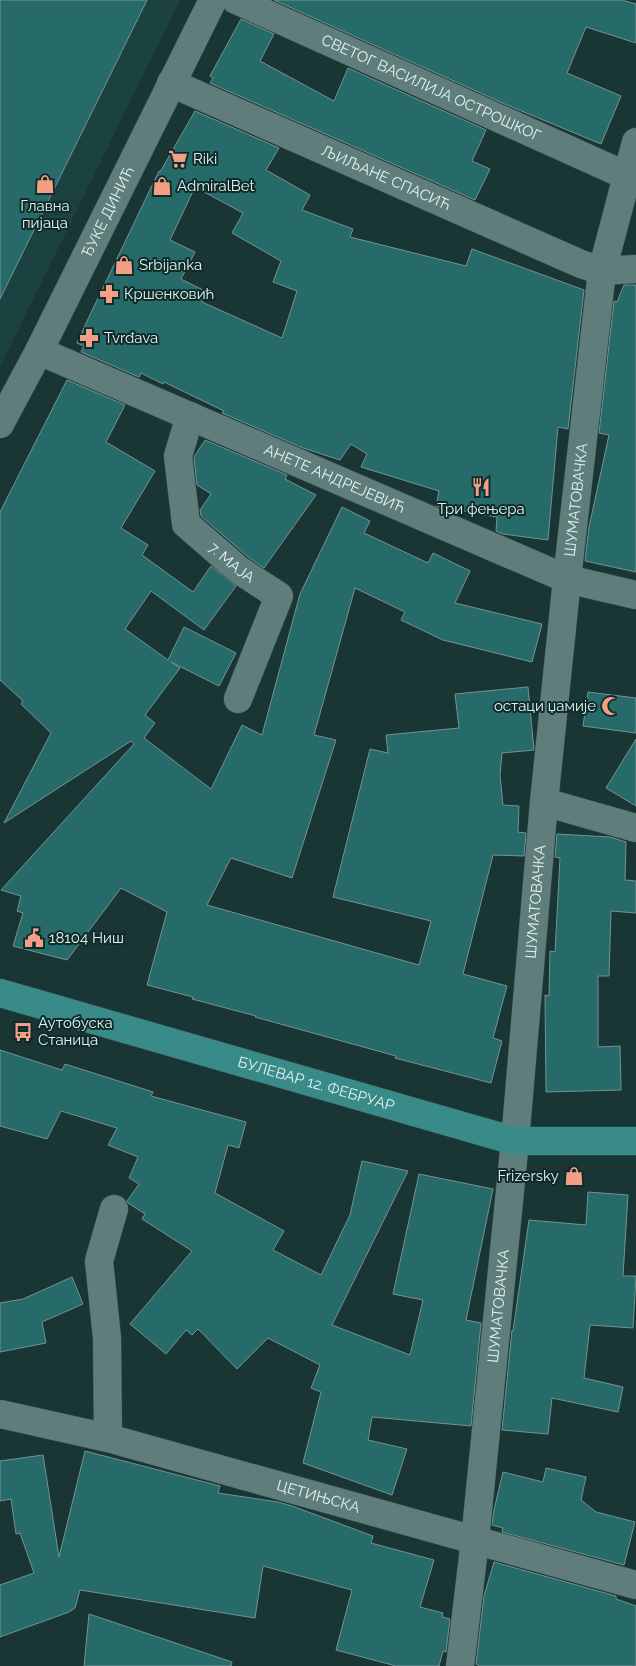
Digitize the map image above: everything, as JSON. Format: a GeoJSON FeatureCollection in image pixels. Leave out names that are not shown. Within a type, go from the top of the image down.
{"type":"FeatureCollection","features":[{"type":"Feature","properties":{"kind":"main road","name":"БУЛЕВАР 12. ФЕБРУАР"},"geometry":{"type":"LineString","coordinates":[[0,993],[515,1142],[636,1141]]}},
{"type":"Feature","properties":{"kind":"street","name":"ЂУКЕ ДИНИЋ"},"geometry":{"type":"LineString","coordinates":[[0,424],[39,351],[213,0]]}},
{"type":"Feature","properties":{"kind":"street","name":"СВЕТОГ ВАСИЛИЈА ОСТРОШКОГ"},"geometry":{"type":"LineString","coordinates":[[236,0],[627,176]]}},
{"type":"Feature","properties":{"kind":"street","name":"ЉИЉАНЕ СПАСИЋ"},"geometry":{"type":"LineString","coordinates":[[172,83],[581,264],[602,271]]}},
{"type":"Feature","properties":{"kind":"street","name":"ШУМАТОВАЧКА"},"geometry":{"type":"LineString","coordinates":[[460,1666],[475,1540],[515,1142],[544,802],[566,579],[602,271],[636,142]]}},
{"type":"Feature","properties":{"kind":"street"},"geometry":{"type":"LineString","coordinates":[[602,271],[636,269]]}},
{"type":"Feature","properties":{"kind":"street","name":"АНЕТЕ АНДРЕЈЕВИЋ"},"geometry":{"type":"LineString","coordinates":[[39,351],[566,579],[636,594]]}},
{"type":"Feature","properties":{"kind":"street","name":"7. МАЈА"},"geometry":{"type":"LineString","coordinates":[[190,416],[178,456],[186,524],[239,570],[279,596],[238,699]]}},
{"type":"Feature","properties":{"kind":"street"},"geometry":{"type":"LineString","coordinates":[[544,802],[636,828]]}},
{"type":"Feature","properties":{"kind":"street"},"geometry":{"type":"LineString","coordinates":[[108,1438],[107,1338],[99,1261],[114,1209]]}},
{"type":"Feature","properties":{"kind":"street","name":"ЦЕТИЊСКА"},"geometry":{"type":"LineString","coordinates":[[0,1414],[108,1438],[636,1585]]}},
{"type":"Feature","properties":{"kind":"shaded area","name":"Главна пијаца"},"geometry":{"type":"Polygon","coordinates":[[[0,0],[180,0],[0,367],[0,0]]]}},
{"type":"Feature","properties":{"kind":"building","name":"Главна пијаца"},"geometry":{"type":"Polygon","coordinates":[[[0,0],[147,0],[0,299],[0,0]]]}},
{"type":"Feature","properties":{"kind":"building"},"geometry":{"type":"Polygon","coordinates":[[[274,0],[622,0],[636,4],[636,43],[586,27],[567,73],[621,96],[601,144],[507,105],[274,0]]]}},
{"type":"Feature","properties":{"kind":"building"},"geometry":{"type":"Polygon","coordinates":[[[241,19],[274,34],[260,61],[334,101],[348,68],[486,130],[472,161],[490,169],[475,200],[210,83],[213,78],[210,76],[241,19]]]}},
{"type":"Feature","properties":{"kind":"building"},"geometry":{"type":"Polygon","coordinates":[[[195,111],[279,148],[266,170],[310,195],[302,210],[353,229],[350,237],[466,266],[472,249],[584,290],[568,429],[558,427],[548,540],[503,534],[496,531],[497,517],[436,506],[439,491],[361,467],[367,454],[351,444],[340,460],[303,448],[222,413],[224,411],[164,382],[163,384],[141,373],[139,377],[81,352],[84,346],[77,343],[160,172],[195,111]],[[195,187],[170,240],[195,252],[181,279],[207,292],[202,302],[282,338],[297,291],[273,282],[281,261],[232,233],[243,213],[195,187]]]}},
{"type":"Feature","properties":{"kind":"building"},"geometry":{"type":"Polygon","coordinates":[[[624,285],[636,285],[636,572],[585,561],[589,527],[609,435],[599,433],[614,301],[617,302],[624,285]]]}},
{"type":"Feature","properties":{"kind":"building"},"geometry":{"type":"Polygon","coordinates":[[[67,380],[125,405],[106,442],[155,471],[121,528],[148,545],[142,555],[193,592],[211,566],[236,586],[204,630],[151,591],[125,629],[168,660],[184,627],[236,653],[219,686],[171,662],[180,668],[145,715],[155,723],[144,738],[211,789],[242,725],[262,735],[300,594],[342,507],[370,521],[364,533],[428,563],[433,553],[470,571],[455,603],[542,624],[532,662],[443,640],[401,620],[405,612],[355,588],[314,735],[336,740],[292,878],[231,858],[207,905],[419,965],[431,921],[333,897],[370,749],[388,753],[386,735],[459,728],[455,694],[528,687],[534,750],[502,753],[500,775],[503,805],[519,806],[518,832],[526,833],[524,856],[493,855],[463,974],[507,986],[493,1038],[502,1041],[491,1083],[395,1058],[396,1056],[147,985],[167,912],[121,888],[67,960],[13,946],[23,913],[17,911],[21,896],[1,890],[134,744],[131,741],[4,823],[51,733],[21,704],[23,701],[0,680],[0,512],[67,380]]]}},
{"type":"Feature","properties":{"kind":"building"},"geometry":{"type":"Polygon","coordinates":[[[205,440],[287,475],[285,479],[316,495],[264,568],[248,557],[201,516],[200,510],[211,494],[197,485],[194,457],[205,440]]]}},
{"type":"Feature","properties":{"kind":"building","name":"остаци џамије"},"geometry":{"type":"Polygon","coordinates":[[[588,692],[636,698],[636,733],[583,726],[588,692]]]}},
{"type":"Feature","properties":{"kind":"building"},"geometry":{"type":"Polygon","coordinates":[[[636,739],[636,806],[606,788],[636,739]]]}},
{"type":"Feature","properties":{"kind":"building"},"geometry":{"type":"Polygon","coordinates":[[[557,834],[610,837],[626,842],[625,880],[636,881],[636,913],[611,911],[609,976],[598,976],[598,1047],[620,1046],[621,1090],[546,1092],[545,995],[549,996],[550,951],[555,952],[560,858],[555,857],[557,834]]]}},
{"type":"Feature","properties":{"kind":"building"},"geometry":{"type":"Polygon","coordinates":[[[0,1050],[62,1070],[65,1064],[153,1092],[151,1096],[246,1122],[239,1148],[228,1145],[215,1193],[284,1231],[273,1250],[321,1275],[350,1215],[362,1161],[408,1171],[332,1325],[410,1355],[423,1300],[393,1294],[419,1174],[493,1189],[466,1320],[481,1323],[471,1426],[372,1417],[368,1440],[407,1449],[392,1495],[303,1463],[321,1392],[311,1388],[320,1365],[268,1338],[237,1369],[198,1329],[192,1335],[186,1330],[166,1354],[130,1324],[192,1251],[142,1219],[145,1214],[128,1203],[127,1201],[139,1184],[129,1178],[138,1157],[108,1145],[117,1128],[61,1111],[47,1139],[0,1126],[0,1050]]]}},
{"type":"Feature","properties":{"kind":"building"},"geometry":{"type":"Polygon","coordinates":[[[588,1192],[628,1195],[623,1276],[636,1276],[633,1328],[590,1325],[584,1378],[623,1387],[618,1412],[552,1398],[548,1434],[502,1430],[512,1330],[529,1220],[586,1225],[588,1192]]]}},
{"type":"Feature","properties":{"kind":"building"},"geometry":{"type":"Polygon","coordinates":[[[72,1277],[83,1304],[42,1322],[46,1343],[0,1352],[0,1303],[23,1299],[72,1277]]]}},
{"type":"Feature","properties":{"kind":"building"},"geometry":{"type":"Polygon","coordinates":[[[85,1451],[220,1486],[218,1493],[278,1502],[292,1506],[373,1536],[371,1543],[434,1560],[420,1607],[443,1613],[442,1617],[450,1619],[446,1652],[443,1651],[439,1666],[396,1666],[336,1650],[352,1590],[263,1566],[255,1618],[80,1590],[75,1608],[69,1612],[0,1637],[0,1585],[34,1573],[20,1533],[16,1534],[11,1499],[0,1501],[0,1461],[43,1455],[59,1557],[85,1451]]]}},
{"type":"Feature","properties":{"kind":"building"},"geometry":{"type":"Polygon","coordinates":[[[546,1468],[586,1477],[581,1500],[596,1512],[635,1522],[624,1565],[502,1532],[503,1528],[492,1525],[503,1472],[543,1482],[546,1468]]]}},
{"type":"Feature","properties":{"kind":"building"},"geometry":{"type":"Polygon","coordinates":[[[494,1562],[616,1596],[616,1599],[636,1606],[636,1666],[480,1666],[476,1664],[484,1596],[494,1562]]]}},
{"type":"Feature","properties":{"kind":"building"},"geometry":{"type":"Polygon","coordinates":[[[89,1614],[232,1662],[231,1666],[84,1666],[89,1614]]]}},
{"type":"Feature","properties":{"kind":"place","name":"Riki"},"geometry":{"type":"Point","coordinates":[178,159]}},
{"type":"Feature","properties":{"kind":"place","name":"Главна пијаца"},"geometry":{"type":"Point","coordinates":[45,184]}},
{"type":"Feature","properties":{"kind":"place","name":"AdmiralBet"},"geometry":{"type":"Point","coordinates":[162,186]}},
{"type":"Feature","properties":{"kind":"place","name":"Srbijanka"},"geometry":{"type":"Point","coordinates":[124,265]}},
{"type":"Feature","properties":{"kind":"place","name":"Кршенковић"},"geometry":{"type":"Point","coordinates":[109,294]}},
{"type":"Feature","properties":{"kind":"place","name":"Tvrđava"},"geometry":{"type":"Point","coordinates":[89,338]}},
{"type":"Feature","properties":{"kind":"place","name":"Три фењера"},"geometry":{"type":"Point","coordinates":[481,487]}},
{"type":"Feature","properties":{"kind":"place","name":"остаци џамије"},"geometry":{"type":"Point","coordinates":[611,706]}},
{"type":"Feature","properties":{"kind":"place","name":"18104 Ниш"},"geometry":{"type":"Point","coordinates":[34,938]}},
{"type":"Feature","properties":{"kind":"place","name":"Аутобуска Станица"},"geometry":{"type":"Point","coordinates":[23,1032]}},
{"type":"Feature","properties":{"kind":"place","name":"Frizersky"},"geometry":{"type":"Point","coordinates":[574,1176]}}]}
